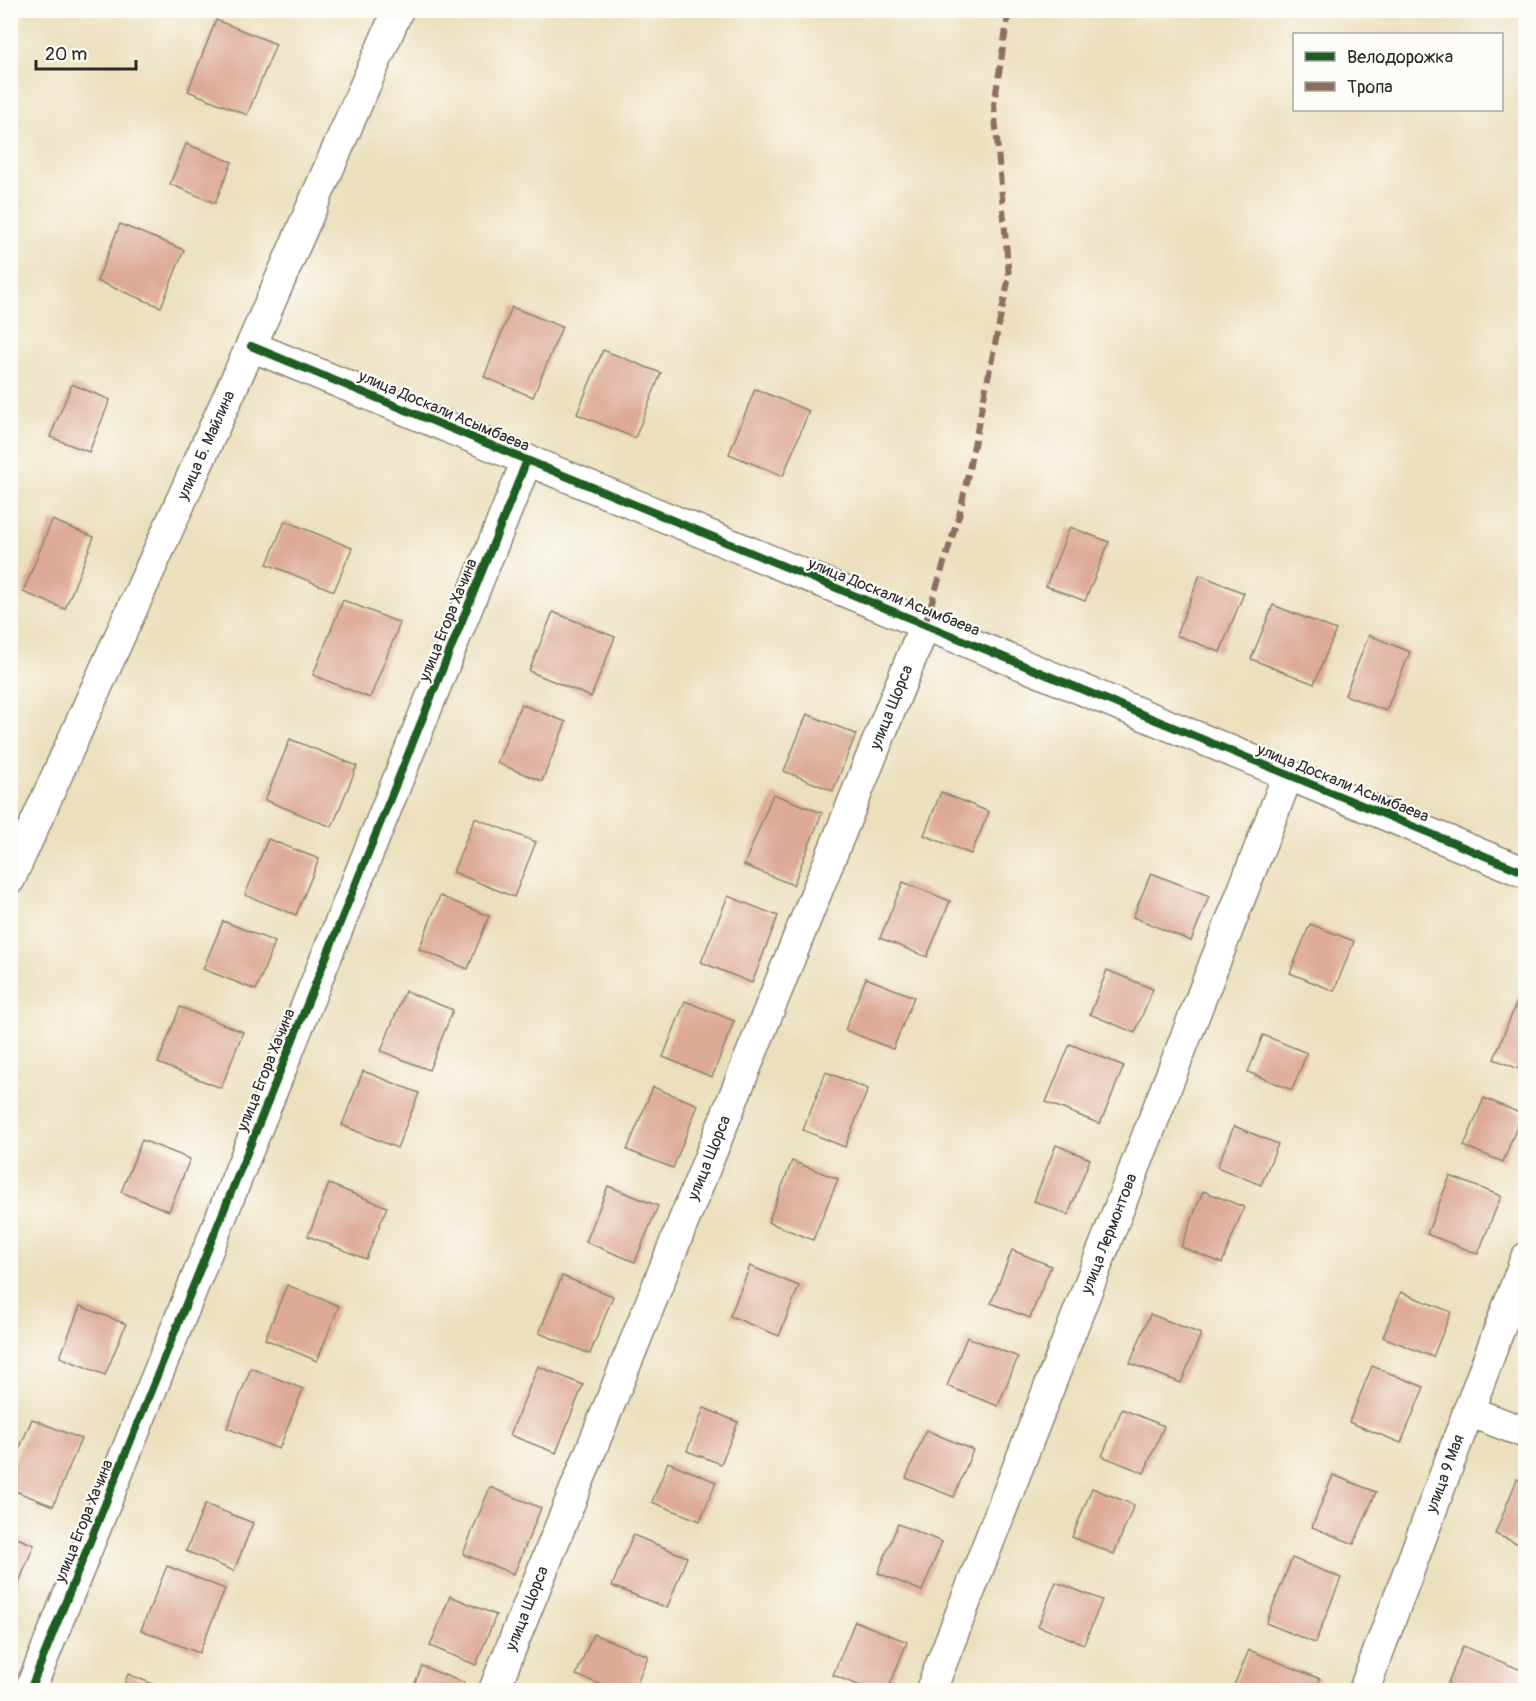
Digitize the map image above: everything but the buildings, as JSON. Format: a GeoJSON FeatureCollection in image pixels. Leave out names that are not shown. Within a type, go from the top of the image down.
{"type":"FeatureCollection","features":[{"type":"Feature","properties":{"kind":"street","name":"улица Б. Майлина"},"geometry":{"type":"LineString","coordinates":[[10,879],[251,346],[398,10]]}},
{"type":"Feature","properties":{"kind":"street","name":"улица Доскали Асымбаева"},"geometry":{"type":"LineString","coordinates":[[251,346],[1526,873]]}},
{"type":"Feature","properties":{"kind":"street","name":"улица Егора Хачина"},"geometry":{"type":"LineString","coordinates":[[30,1690],[527,460]]}},
{"type":"Feature","properties":{"kind":"street","name":"улица Щорса"},"geometry":{"type":"LineString","coordinates":[[494,1690],[925,624]]}},
{"type":"Feature","properties":{"kind":"street","name":"улица Лермонтова"},"geometry":{"type":"LineString","coordinates":[[930,1690],[1288,775]]}},
{"type":"Feature","properties":{"kind":"street","name":"улица 9 Мая"},"geometry":{"type":"LineString","coordinates":[[1364,1690],[1526,1258]]}},
{"type":"Feature","properties":{"kind":"street"},"geometry":{"type":"LineString","coordinates":[[1468,1411],[1526,1434]]}},
{"type":"Feature","properties":{"kind":"marked path"},"geometry":{"type":"LineString","coordinates":[[925,624],[960,512],[1009,277],[994,105],[1009,10]]}},
{"type":"Feature","properties":{"kind":"cycle path"},"geometry":{"type":"LineString","coordinates":[[251,346],[1526,873]]}},
{"type":"Feature","properties":{"kind":"cycle path"},"geometry":{"type":"LineString","coordinates":[[30,1690],[527,460]]}}]}
